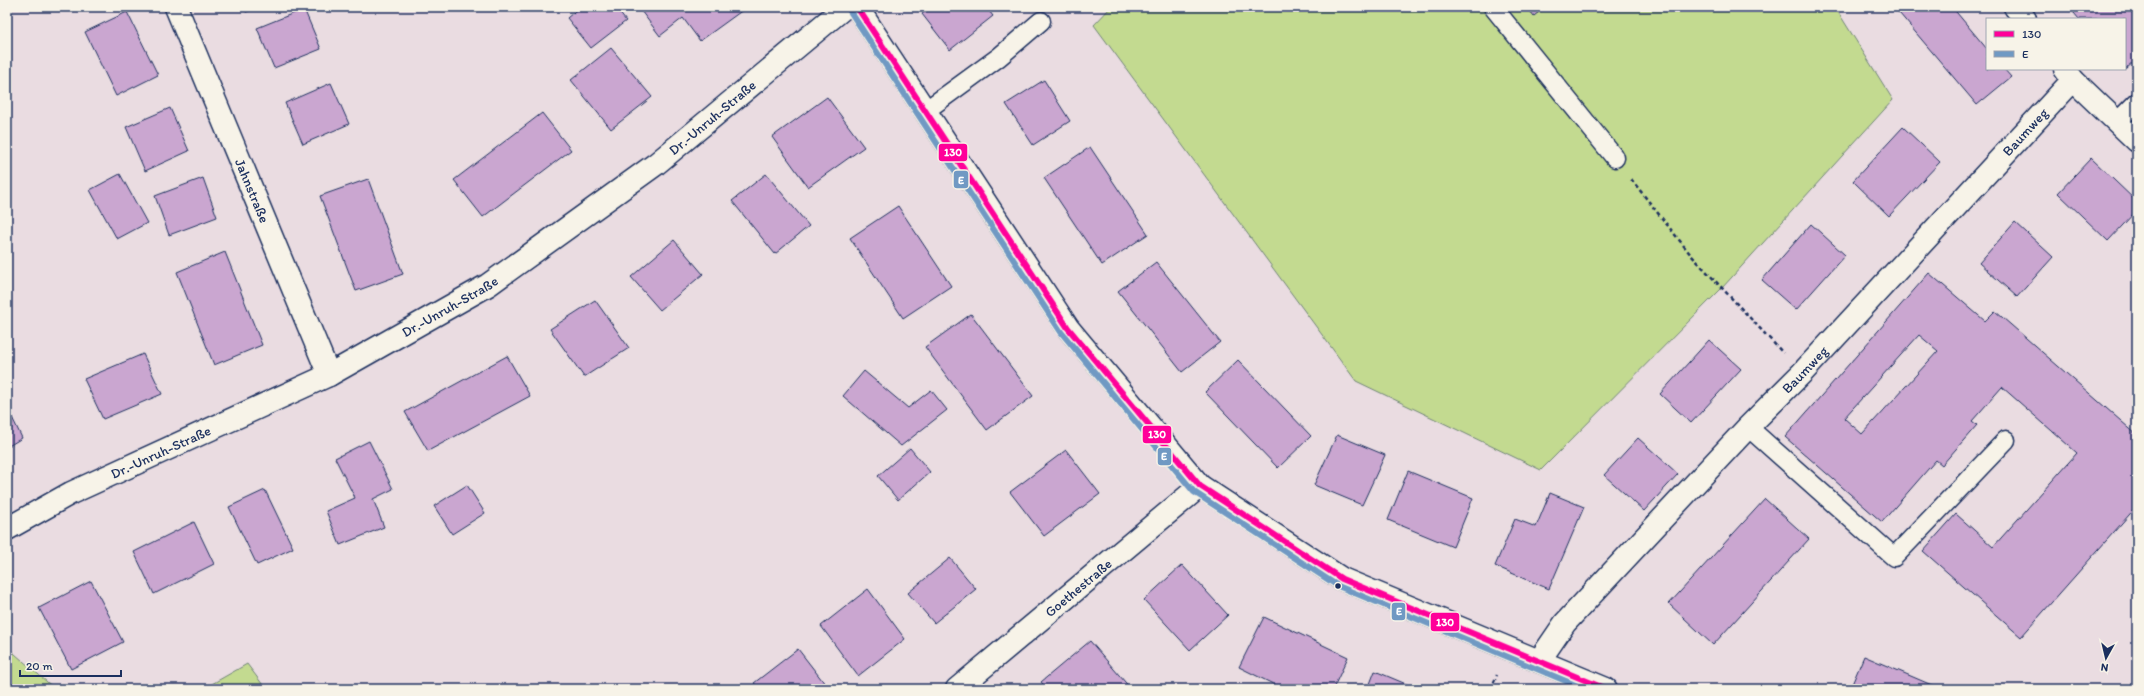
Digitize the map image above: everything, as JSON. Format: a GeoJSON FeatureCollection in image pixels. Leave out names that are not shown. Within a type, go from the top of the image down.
{"type":"FeatureCollection","features":[{"type":"Feature","properties":{"kind":"street","name":"Jahnstraße"},"geometry":{"type":"LineString","coordinates":[[176,7],[329,375]]}},
{"type":"Feature","properties":{"kind":"street","name":"Dr.-Unruh-Straße"},"geometry":{"type":"LineString","coordinates":[[7,530],[71,493],[329,375],[488,285],[656,164],[845,7]]}},
{"type":"Feature","properties":{"kind":"street"},"geometry":{"type":"LineString","coordinates":[[856,7],[1068,328],[1200,486],[1342,579],[1606,689]]}},
{"type":"Feature","properties":{"kind":"street"},"geometry":{"type":"LineString","coordinates":[[2015,7],[2024,18]]}},
{"type":"Feature","properties":{"kind":"street"},"geometry":{"type":"LineString","coordinates":[[2069,74],[2137,141]]}},
{"type":"Feature","properties":{"kind":"street","name":"Baumweg"},"geometry":{"type":"LineString","coordinates":[[1538,661],[1565,623],[1748,427],[1802,373],[2069,74]]}},
{"type":"Feature","properties":{"kind":"street","name":"Goethestraße"},"geometry":{"type":"LineString","coordinates":[[957,689],[1200,486]]}},
{"type":"Feature","properties":{"kind":"lane"},"geometry":{"type":"LineString","coordinates":[[1493,7],[1614,158]]}},
{"type":"Feature","properties":{"kind":"lane"},"geometry":{"type":"LineString","coordinates":[[925,111],[999,57],[1041,22]]}},
{"type":"Feature","properties":{"kind":"lane"},"geometry":{"type":"LineString","coordinates":[[2117,122],[2137,102]]}},
{"type":"Feature","properties":{"kind":"lane"},"geometry":{"type":"LineString","coordinates":[[1748,427],[1894,557],[2006,440]]}},
{"type":"Feature","properties":{"kind":"path"},"geometry":{"type":"LineString","coordinates":[[1614,158],[1691,255],[1802,373]]}},
{"type":"Feature","properties":{"kind":"green space"},"geometry":{"type":"Polygon","coordinates":[[[1111,7],[1835,7],[1893,100],[1722,288],[1541,470],[1356,381],[1094,25],[1111,7]]]}},
{"type":"Feature","properties":{"kind":"green space"},"geometry":{"type":"Polygon","coordinates":[[[7,647],[55,689],[7,689],[7,647]]]}},
{"type":"Feature","properties":{"kind":"green space"},"geometry":{"type":"Polygon","coordinates":[[[247,664],[266,689],[203,689],[247,664]]]}},
{"type":"Feature","properties":{"kind":"building"},"geometry":{"type":"Polygon","coordinates":[[[244,7],[258,7],[246,12],[244,7]]]}},
{"type":"Feature","properties":{"kind":"building"},"geometry":{"type":"Polygon","coordinates":[[[580,7],[615,7],[626,21],[591,48],[567,18],[580,7]]]}},
{"type":"Feature","properties":{"kind":"building"},"geometry":{"type":"Polygon","coordinates":[[[638,7],[747,7],[700,41],[683,18],[660,36],[638,7]]]}},
{"type":"Feature","properties":{"kind":"building"},"geometry":{"type":"Polygon","coordinates":[[[931,7],[986,7],[993,16],[950,50],[922,14],[931,7]]]}},
{"type":"Feature","properties":{"kind":"building"},"geometry":{"type":"Polygon","coordinates":[[[1527,7],[1545,7],[1534,16],[1527,7]]]}},
{"type":"Feature","properties":{"kind":"building"},"geometry":{"type":"Polygon","coordinates":[[[1894,7],[1952,7],[1986,48],[1986,70],[2005,70],[2011,77],[1977,105],[1894,7]]]}},
{"type":"Feature","properties":{"kind":"building"},"geometry":{"type":"Polygon","coordinates":[[[2069,7],[2137,7],[2137,58],[2126,68],[2126,18],[2078,18],[2069,7]]]}},
{"type":"Feature","properties":{"kind":"building"},"geometry":{"type":"Polygon","coordinates":[[[304,9],[321,49],[274,68],[257,28],[304,9]]]}},
{"type":"Feature","properties":{"kind":"building"},"geometry":{"type":"Polygon","coordinates":[[[127,12],[158,75],[116,96],[85,32],[127,12]]]}},
{"type":"Feature","properties":{"kind":"building"},"geometry":{"type":"Polygon","coordinates":[[[611,48],[652,97],[611,129],[571,80],[611,48]]]}},
{"type":"Feature","properties":{"kind":"building"},"geometry":{"type":"Polygon","coordinates":[[[1044,80],[1070,121],[1033,145],[1006,104],[1044,80]]]}},
{"type":"Feature","properties":{"kind":"building"},"geometry":{"type":"Polygon","coordinates":[[[331,83],[349,124],[303,144],[285,103],[331,83]]]}},
{"type":"Feature","properties":{"kind":"building"},"geometry":{"type":"Polygon","coordinates":[[[827,97],[864,147],[808,187],[772,137],[827,97]]]}},
{"type":"Feature","properties":{"kind":"building"},"geometry":{"type":"Polygon","coordinates":[[[170,108],[189,151],[145,171],[126,127],[170,108]]]}},
{"type":"Feature","properties":{"kind":"building"},"geometry":{"type":"Polygon","coordinates":[[[542,113],[571,150],[483,217],[454,180],[542,113]]]}},
{"type":"Feature","properties":{"kind":"building"},"geometry":{"type":"Polygon","coordinates":[[[1903,127],[1940,162],[1889,216],[1853,181],[1903,127]]]}},
{"type":"Feature","properties":{"kind":"building"},"geometry":{"type":"Polygon","coordinates":[[[1090,147],[1148,234],[1102,265],[1044,178],[1090,147]]]}},
{"type":"Feature","properties":{"kind":"building"},"geometry":{"type":"Polygon","coordinates":[[[2091,158],[2137,202],[2137,210],[2108,241],[2058,193],[2091,158]]]}},
{"type":"Feature","properties":{"kind":"building"},"geometry":{"type":"Polygon","coordinates":[[[120,174],[147,223],[117,239],[90,190],[120,174]]]}},
{"type":"Feature","properties":{"kind":"building"},"geometry":{"type":"Polygon","coordinates":[[[766,174],[809,226],[775,254],[732,201],[766,174]]]}},
{"type":"Feature","properties":{"kind":"building"},"geometry":{"type":"Polygon","coordinates":[[[203,178],[217,217],[169,235],[155,196],[203,178]]]}},
{"type":"Feature","properties":{"kind":"building"},"geometry":{"type":"Polygon","coordinates":[[[368,179],[403,274],[356,291],[320,196],[368,179]]]}},
{"type":"Feature","properties":{"kind":"building"},"geometry":{"type":"Polygon","coordinates":[[[898,206],[951,286],[903,318],[850,238],[898,206]]]}},
{"type":"Feature","properties":{"kind":"building"},"geometry":{"type":"Polygon","coordinates":[[[2015,222],[2053,257],[2017,297],[1979,263],[2015,222]]]}},
{"type":"Feature","properties":{"kind":"building"},"geometry":{"type":"Polygon","coordinates":[[[1811,224],[1845,255],[1796,310],[1762,280],[1811,224]]]}},
{"type":"Feature","properties":{"kind":"building"},"geometry":{"type":"Polygon","coordinates":[[[674,240],[703,274],[660,310],[631,277],[674,240]]]}},
{"type":"Feature","properties":{"kind":"building"},"geometry":{"type":"Polygon","coordinates":[[[225,252],[262,345],[214,365],[177,272],[225,252]]]}},
{"type":"Feature","properties":{"kind":"building"},"geometry":{"type":"Polygon","coordinates":[[[1156,262],[1220,342],[1182,372],[1118,291],[1156,262]]]}},
{"type":"Feature","properties":{"kind":"building"},"geometry":{"type":"Polygon","coordinates":[[[1929,273],[1985,321],[1995,311],[2137,435],[2137,506],[2021,637],[1923,551],[1956,514],[1993,547],[2077,453],[2002,387],[1972,421],[1977,425],[1942,465],[1936,460],[1882,522],[1785,437],[1929,273]],[[1919,335],[1844,418],[1862,434],[1938,351],[1919,335]]]}},
{"type":"Feature","properties":{"kind":"building"},"geometry":{"type":"Polygon","coordinates":[[[595,300],[629,348],[584,377],[550,329],[595,300]]]}},
{"type":"Feature","properties":{"kind":"building"},"geometry":{"type":"Polygon","coordinates":[[[971,314],[1033,396],[987,430],[925,347],[971,314]]]}},
{"type":"Feature","properties":{"kind":"building"},"geometry":{"type":"Polygon","coordinates":[[[1709,340],[1741,369],[1691,423],[1660,394],[1709,340]]]}},
{"type":"Feature","properties":{"kind":"building"},"geometry":{"type":"Polygon","coordinates":[[[143,354],[162,394],[103,419],[84,379],[143,354]]]}},
{"type":"Feature","properties":{"kind":"building"},"geometry":{"type":"Polygon","coordinates":[[[507,356],[530,396],[428,451],[405,412],[507,356]]]}},
{"type":"Feature","properties":{"kind":"building"},"geometry":{"type":"Polygon","coordinates":[[[1238,360],[1311,436],[1278,468],[1205,392],[1238,360]]]}},
{"type":"Feature","properties":{"kind":"building"},"geometry":{"type":"Polygon","coordinates":[[[864,371],[908,408],[931,390],[947,410],[901,446],[843,396],[864,371]]]}},
{"type":"Feature","properties":{"kind":"building"},"geometry":{"type":"Polygon","coordinates":[[[7,407],[22,438],[7,447],[7,407]]]}},
{"type":"Feature","properties":{"kind":"building"},"geometry":{"type":"Polygon","coordinates":[[[1337,435],[1385,455],[1362,505],[1314,485],[1337,435]]]}},
{"type":"Feature","properties":{"kind":"building"},"geometry":{"type":"Polygon","coordinates":[[[1638,438],[1678,474],[1644,511],[1604,475],[1638,438]]]}},
{"type":"Feature","properties":{"kind":"building"},"geometry":{"type":"Polygon","coordinates":[[[369,441],[393,489],[373,499],[384,527],[340,545],[326,511],[355,498],[335,458],[369,441]]]}},
{"type":"Feature","properties":{"kind":"building"},"geometry":{"type":"Polygon","coordinates":[[[910,448],[930,472],[898,500],[878,476],[910,448]]]}},
{"type":"Feature","properties":{"kind":"building"},"geometry":{"type":"Polygon","coordinates":[[[1066,450],[1100,494],[1044,536],[1010,492],[1066,450]]]}},
{"type":"Feature","properties":{"kind":"building"},"geometry":{"type":"Polygon","coordinates":[[[1408,471],[1473,498],[1453,547],[1388,520],[1408,471]]]}},
{"type":"Feature","properties":{"kind":"building"},"geometry":{"type":"Polygon","coordinates":[[[467,485],[485,513],[452,534],[434,506],[467,485]]]}},
{"type":"Feature","properties":{"kind":"building"},"geometry":{"type":"Polygon","coordinates":[[[265,490],[293,548],[257,565],[229,507],[265,490]]]}},
{"type":"Feature","properties":{"kind":"building"},"geometry":{"type":"Polygon","coordinates":[[[1550,493],[1584,507],[1549,589],[1495,566],[1515,519],[1536,527],[1550,493]]]}},
{"type":"Feature","properties":{"kind":"building"},"geometry":{"type":"Polygon","coordinates":[[[1765,499],[1809,539],[1713,645],[1669,604],[1765,499]]]}},
{"type":"Feature","properties":{"kind":"building"},"geometry":{"type":"Polygon","coordinates":[[[194,522],[214,564],[154,594],[134,552],[194,522]]]}},
{"type":"Feature","properties":{"kind":"building"},"geometry":{"type":"Polygon","coordinates":[[[950,558],[976,589],[934,623],[908,593],[950,558]]]}},
{"type":"Feature","properties":{"kind":"building"},"geometry":{"type":"Polygon","coordinates":[[[1182,565],[1228,615],[1190,650],[1144,600],[1182,565]]]}},
{"type":"Feature","properties":{"kind":"building"},"geometry":{"type":"Polygon","coordinates":[[[91,581],[123,642],[71,669],[39,608],[91,581]]]}},
{"type":"Feature","properties":{"kind":"building"},"geometry":{"type":"Polygon","coordinates":[[[868,589],[905,639],[858,676],[821,626],[868,589]]]}},
{"type":"Feature","properties":{"kind":"building"},"geometry":{"type":"Polygon","coordinates":[[[1264,617],[1348,657],[1333,689],[1283,689],[1239,667],[1264,617]]]}},
{"type":"Feature","properties":{"kind":"building"},"geometry":{"type":"Polygon","coordinates":[[[1090,641],[1131,689],[1047,689],[1041,682],[1090,641]]]}},
{"type":"Feature","properties":{"kind":"building"},"geometry":{"type":"Polygon","coordinates":[[[798,649],[829,689],[759,689],[754,683],[798,649]]]}},
{"type":"Feature","properties":{"kind":"building"},"geometry":{"type":"Polygon","coordinates":[[[1864,656],[1934,686],[1933,689],[1850,689],[1864,656]]]}},
{"type":"Feature","properties":{"kind":"building"},"geometry":{"type":"Polygon","coordinates":[[[1375,671],[1418,689],[1368,689],[1375,671]]]}},
{"type":"Feature","properties":{"kind":"transit line","name":"130"},"geometry":{"type":"LineString","coordinates":[[857,7],[1068,328],[1200,486],[1342,579],[1606,689]]}},
{"type":"Feature","properties":{"kind":"transit line","name":"E"},"geometry":{"type":"LineString","coordinates":[[850,11],[1061,332],[1194,492],[1338,586],[1585,689]]}}]}
